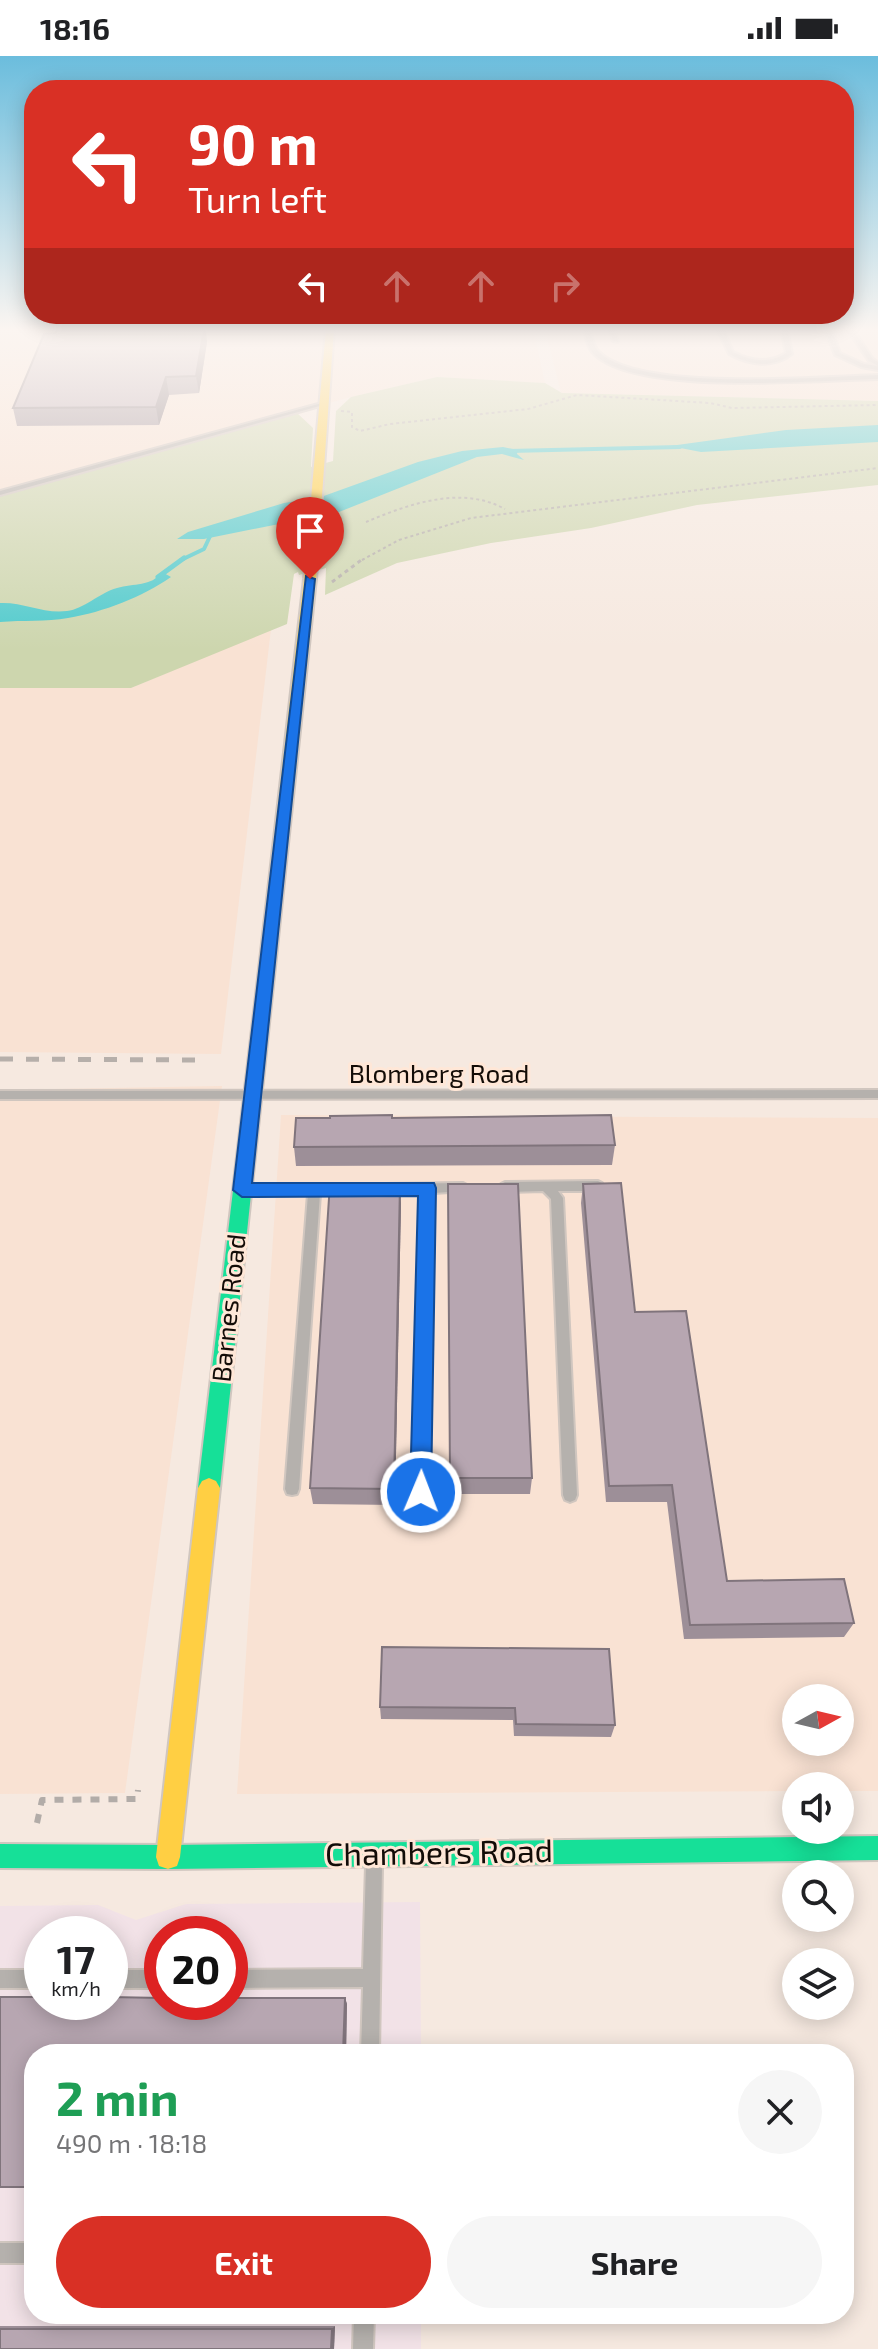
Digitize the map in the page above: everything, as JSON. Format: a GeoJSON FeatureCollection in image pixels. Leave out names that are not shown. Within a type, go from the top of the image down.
{"type":"FeatureCollection","features":[{"type":"Feature","properties":{"kind":"street","name":"Barnes Road"},"geometry":{"type":"LineString","coordinates":[[168,1857],[322,436]]}},
{"type":"Feature","properties":{"kind":"street","name":"Chambers Road"},"geometry":{"type":"LineString","coordinates":[[0,1856],[168,1857],[878,1848]]}},
{"type":"Feature","properties":{"kind":"lane"},"geometry":{"type":"LineString","coordinates":[[0,493],[217,436]]}},
{"type":"Feature","properties":{"kind":"lane","name":"Blomberg Road"},"geometry":{"type":"LineString","coordinates":[[0,1095],[878,1094]]}},
{"type":"Feature","properties":{"kind":"lane"},"geometry":{"type":"LineString","coordinates":[[546,1186],[557,1198],[570,1495]]}},
{"type":"Feature","properties":{"kind":"lane"},"geometry":{"type":"LineString","coordinates":[[486,1187],[610,1186]]}},
{"type":"Feature","properties":{"kind":"lane"},"geometry":{"type":"LineString","coordinates":[[421,1492],[427,1188]]}},
{"type":"Feature","properties":{"kind":"lane"},"geometry":{"type":"LineString","coordinates":[[371,1189],[472,1188]]}},
{"type":"Feature","properties":{"kind":"lane"},"geometry":{"type":"LineString","coordinates":[[292,1489],[314,1189]]}},
{"type":"Feature","properties":{"kind":"lane"},"geometry":{"type":"LineString","coordinates":[[242,1190],[356,1189]]}},
{"type":"Feature","properties":{"kind":"lane"},"geometry":{"type":"LineString","coordinates":[[370,2044],[374,1853]]}},
{"type":"Feature","properties":{"kind":"lane"},"geometry":{"type":"LineString","coordinates":[[248,1979],[371,1978]]}},
{"type":"Feature","properties":{"kind":"lane"},"geometry":{"type":"LineString","coordinates":[[0,1979],[24,1979]]}},
{"type":"Feature","properties":{"kind":"lane"},"geometry":{"type":"LineString","coordinates":[[0,2253],[24,2253]]}},
{"type":"Feature","properties":{"kind":"lane"},"geometry":{"type":"LineString","coordinates":[[363,2349],[364,2324]]}},
{"type":"Feature","properties":{"kind":"path"},"geometry":{"type":"LineString","coordinates":[[325,588],[354,563],[397,540],[505,509],[605,501],[878,468]]}},
{"type":"Feature","properties":{"kind":"path"},"geometry":{"type":"LineString","coordinates":[[366,522],[417,504],[449,498],[493,500],[505,509]]}},
{"type":"Feature","properties":{"kind":"path"},"geometry":{"type":"LineString","coordinates":[[31,1856],[42,1800],[137,1799],[139,1784]]}},
{"type":"Feature","properties":{"kind":"shaded area"},"geometry":{"type":"Polygon","coordinates":[[[0,436],[208,436],[0,493],[0,436]]]}},
{"type":"Feature","properties":{"kind":"shaded area"},"geometry":{"type":"Polygon","coordinates":[[[271,629],[221,1054],[0,1052],[0,688],[131,688],[271,629]]]}},
{"type":"Feature","properties":{"kind":"shaded area"},"geometry":{"type":"Polygon","coordinates":[[[222,1086],[125,1793],[0,1794],[0,1090],[222,1086]]]}},
{"type":"Feature","properties":{"kind":"shaded area"},"geometry":{"type":"Polygon","coordinates":[[[281,1115],[878,1118],[878,1791],[854,1791],[854,1772],[782,1772],[782,1791],[237,1794],[281,1115]]]}},
{"type":"Feature","properties":{"kind":"shaded area"},"geometry":{"type":"Polygon","coordinates":[[[420,1902],[421,2044],[24,2044],[24,2324],[421,2324],[421,2349],[0,2349],[0,1906],[98,1905],[126,1916],[24,1916],[24,2020],[128,2020],[128,1917],[136,1920],[144,1917],[144,2020],[248,2020],[248,1916],[148,1916],[186,1904],[420,1902]]]}},
{"type":"Feature","properties":{"kind":"green space"},"geometry":{"type":"Polygon","coordinates":[[[208,436],[313,436],[311,467],[333,461],[334,436],[878,436],[878,485],[697,505],[591,528],[491,543],[397,563],[325,595],[326,568],[299,575],[298,572],[294,574],[287,624],[131,688],[0,688],[0,493],[208,436]]]}},
{"type":"Feature","properties":{"kind":"water"},"geometry":{"type":"Polygon","coordinates":[[[742,436],[878,436],[878,442],[701,452],[670,446],[742,436]]]}},
{"type":"Feature","properties":{"kind":"water"},"geometry":{"type":"Polygon","coordinates":[[[503,447],[518,450],[517,454],[524,460],[502,454],[477,457],[339,512],[204,539],[177,539],[188,532],[284,503],[321,497],[418,462],[462,451],[503,447]]]}},
{"type":"Feature","properties":{"kind":"water"},"geometry":{"type":"Polygon","coordinates":[[[162,572],[171,577],[122,603],[95,612],[60,619],[0,622],[0,603],[67,611],[110,590],[147,582],[162,572]]]}},
{"type":"Feature","properties":{"kind":"building"},"geometry":{"type":"Polygon","coordinates":[[[392,1115],[392,1118],[611,1115],[615,1145],[294,1147],[296,1118],[392,1115]]]}},
{"type":"Feature","properties":{"kind":"building"},"geometry":{"type":"Polygon","coordinates":[[[330,1183],[400,1184],[394,1489],[310,1488],[330,1183]]]}},
{"type":"Feature","properties":{"kind":"building"},"geometry":{"type":"Polygon","coordinates":[[[621,1183],[635,1312],[686,1311],[727,1581],[844,1579],[854,1623],[690,1625],[672,1485],[609,1486],[583,1184],[621,1183]]]}},
{"type":"Feature","properties":{"kind":"building"},"geometry":{"type":"Polygon","coordinates":[[[448,1184],[518,1184],[532,1478],[450,1478],[448,1184]]]}},
{"type":"Feature","properties":{"kind":"building"},"geometry":{"type":"Polygon","coordinates":[[[382,1647],[609,1649],[615,1725],[516,1724],[515,1708],[380,1707],[382,1647]]]}},
{"type":"Feature","properties":{"kind":"building"},"geometry":{"type":"Polygon","coordinates":[[[0,1997],[24,1997],[24,2020],[128,2020],[128,1997],[144,1998],[144,2020],[248,2020],[248,1998],[345,1998],[343,2044],[24,2044],[24,2187],[0,2187],[0,1997]]]}},
{"type":"Feature","properties":{"kind":"building"},"geometry":{"type":"Polygon","coordinates":[[[0,2329],[332,2329],[331,2349],[0,2349],[0,2329]]]}},
{"type":"Feature","properties":{"kind":"waterway"},"geometry":{"type":"LineString","coordinates":[[509,451],[680,447]]}},
{"type":"Feature","properties":{"kind":"waterway"},"geometry":{"type":"LineString","coordinates":[[182,560],[204,549],[212,532]]}},
{"type":"Feature","properties":{"kind":"waterway"},"geometry":{"type":"LineString","coordinates":[[158,577],[182,560]]}},
{"type":"Feature","properties":{"kind":"railway"},"geometry":{"type":"LineString","coordinates":[[0,1059],[199,1060]]}},
{"type":"Feature","properties":{"kind":"traffic: fast"},"geometry":{"type":"LineString","coordinates":[[209,1488],[264,995]]}},
{"type":"Feature","properties":{"kind":"traffic: fast"},"geometry":{"type":"LineString","coordinates":[[0,1856],[168,1857],[878,1848]]}},
{"type":"Feature","properties":{"kind":"traffic: slow"},"geometry":{"type":"LineString","coordinates":[[264,995],[310,579],[321,436]]}},
{"type":"Feature","properties":{"kind":"traffic: slow"},"geometry":{"type":"LineString","coordinates":[[168,1857],[209,1488]]}},
{"type":"Feature","properties":{"kind":"route"},"geometry":{"type":"LineString","coordinates":[[310,579],[242,1190],[427,1188],[421,1492]]}}]}
